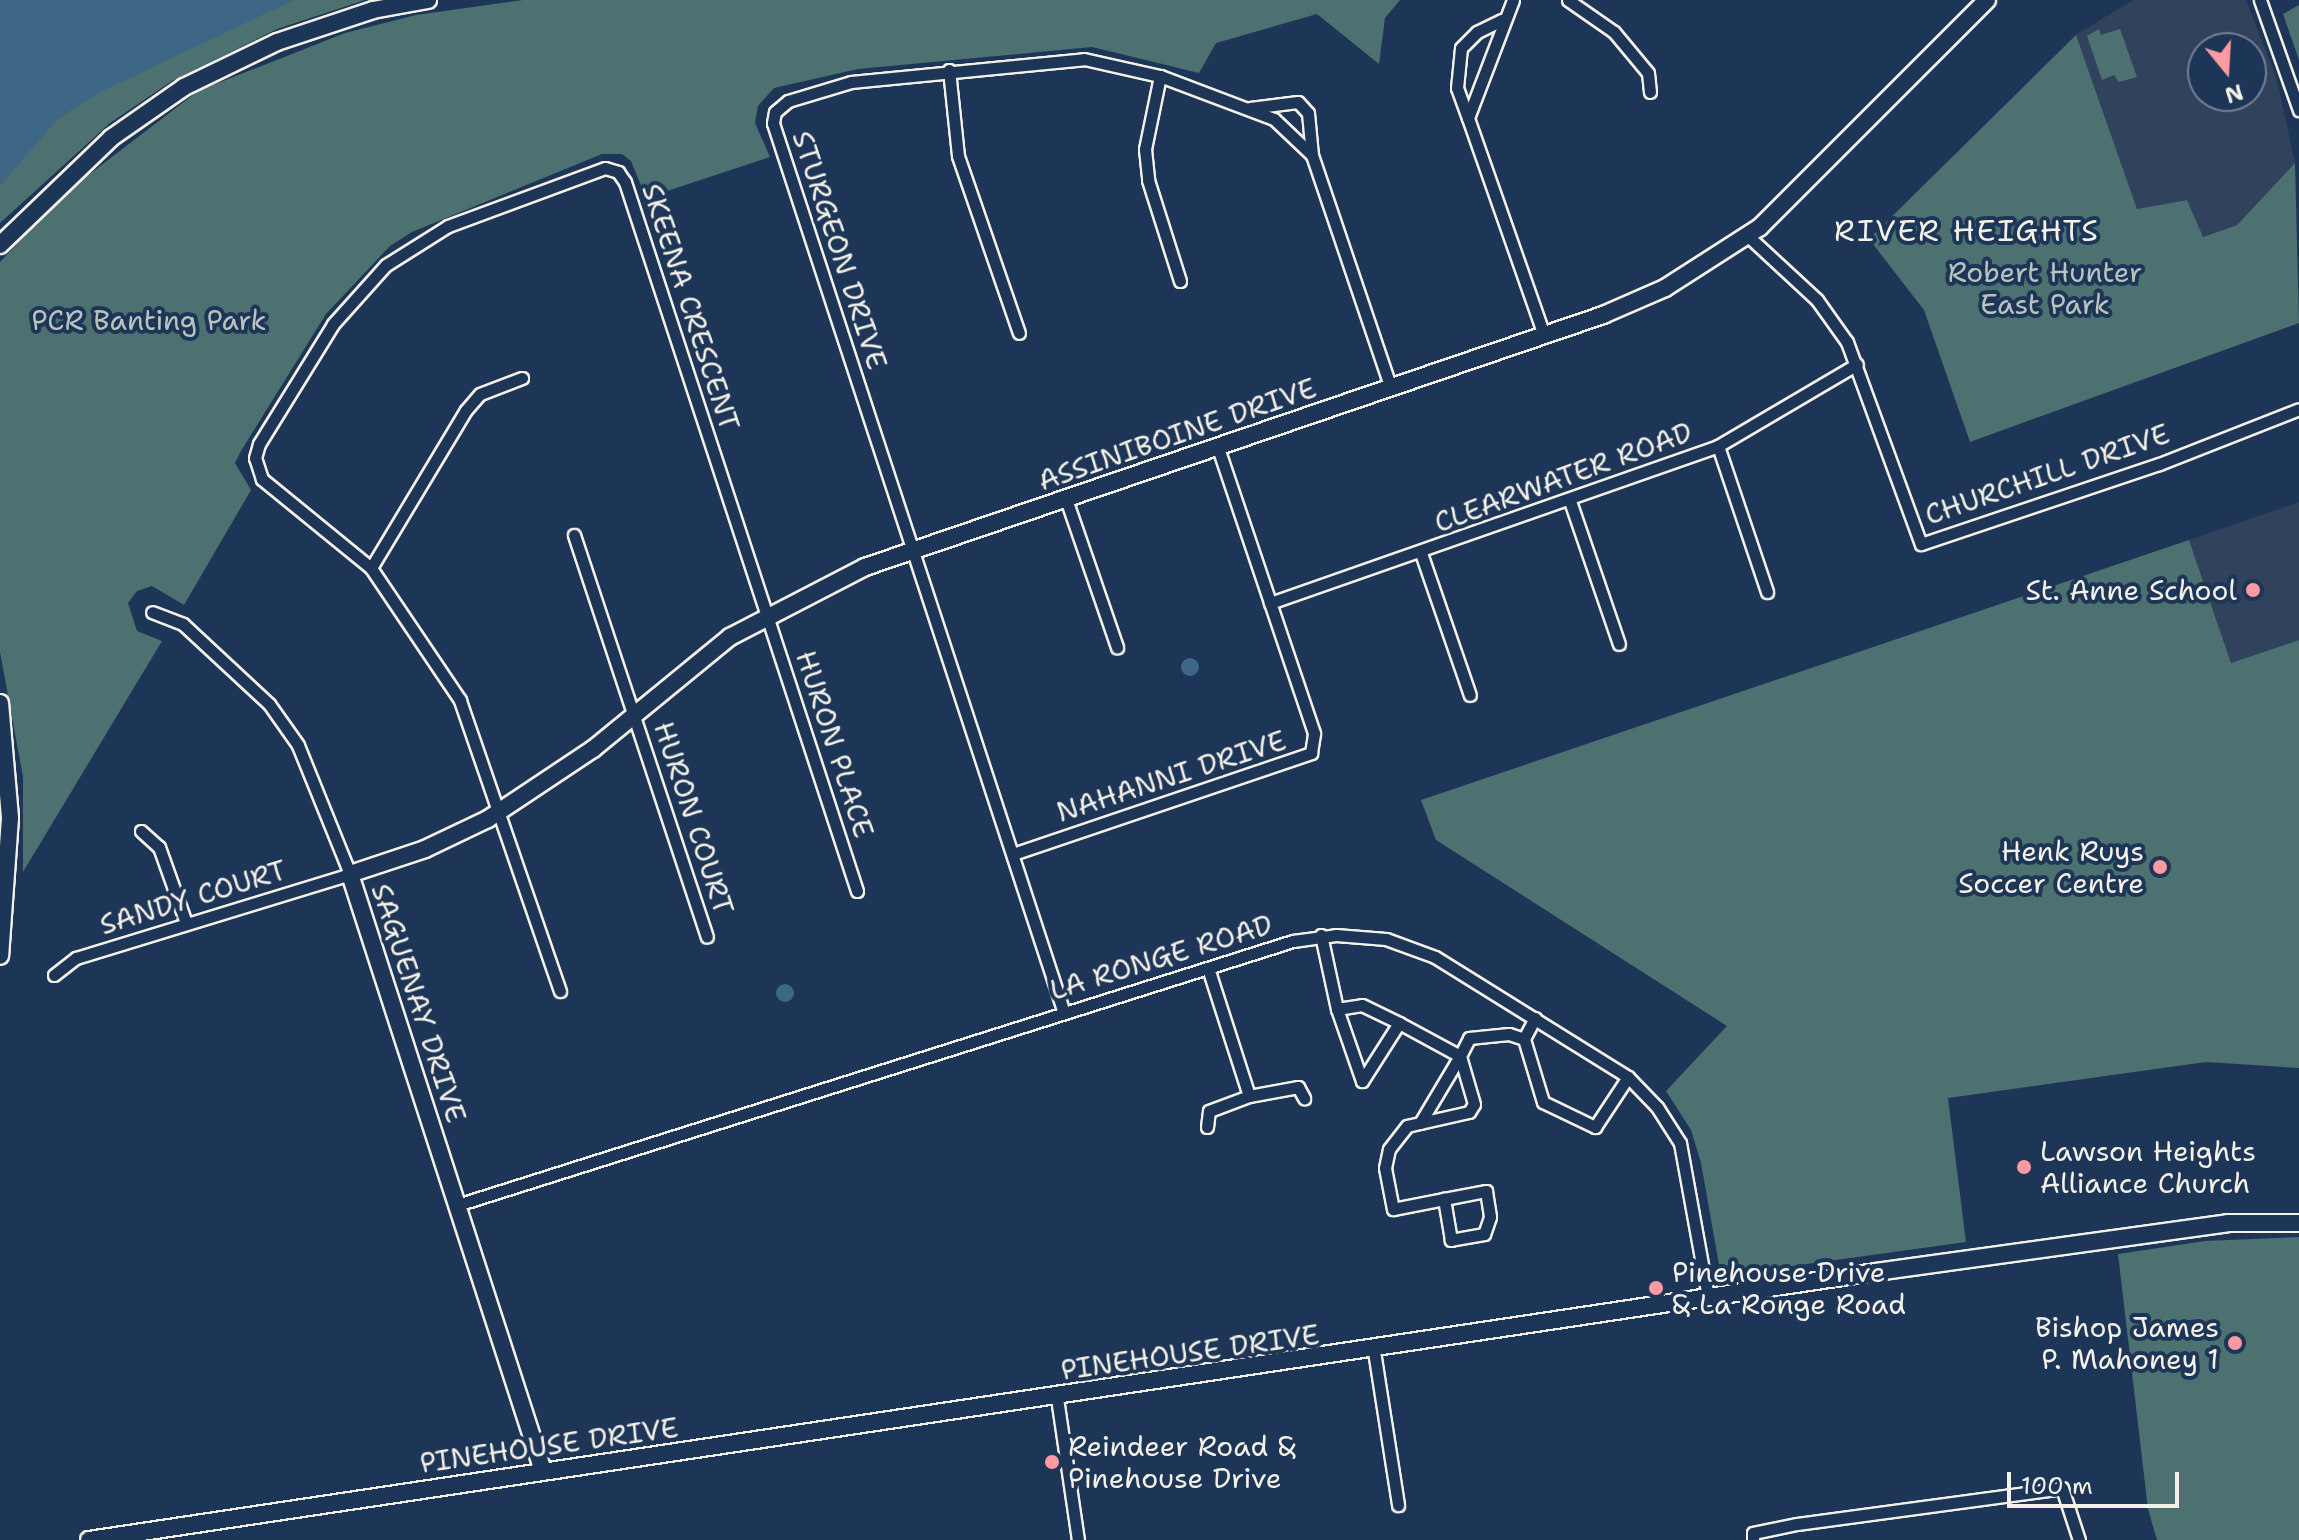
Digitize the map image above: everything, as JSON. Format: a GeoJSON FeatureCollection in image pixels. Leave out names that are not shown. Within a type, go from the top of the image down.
{"type":"FeatureCollection","features":[{"type":"Feature","properties":{"kind":"street"},"geometry":{"type":"LineString","coordinates":[[0,245],[111,138],[184,87],[277,42],[373,10],[428,0]]}},
{"type":"Feature","properties":{"kind":"street"},"geometry":{"type":"LineString","coordinates":[[1468,118],[1502,20],[1513,0]]}},
{"type":"Feature","properties":{"kind":"street"},"geometry":{"type":"LineString","coordinates":[[1568,0],[1614,32],[1648,73],[1650,92]]}},
{"type":"Feature","properties":{"kind":"street","name":"ASSINIBOINE DRIVE"},"geometry":{"type":"LineString","coordinates":[[350,874],[438,844],[501,811],[574,763],[687,667],[767,613],[913,550],[1544,335],[1665,288],[1748,236],[1818,173],[1987,0]]}},
{"type":"Feature","properties":{"kind":"street"},"geometry":{"type":"LineString","coordinates":[[2260,0],[2299,110]]}},
{"type":"Feature","properties":{"kind":"street"},"geometry":{"type":"LineString","coordinates":[[1502,20],[1477,32],[1461,48],[1457,88],[1544,335]]}},
{"type":"Feature","properties":{"kind":"street","name":"STURGEON DRIVE"},"geometry":{"type":"LineString","coordinates":[[913,550],[773,118],[779,106],[851,82],[1084,59],[1160,76],[1250,108],[1274,119],[1312,155]]}},
{"type":"Feature","properties":{"kind":"street"},"geometry":{"type":"LineString","coordinates":[[949,70],[958,156],[1019,333]]}},
{"type":"Feature","properties":{"kind":"street"},"geometry":{"type":"LineString","coordinates":[[1160,76],[1146,165],[1180,281]]}},
{"type":"Feature","properties":{"kind":"street","name":"STURGEON DRIVE"},"geometry":{"type":"LineString","coordinates":[[1250,108],[1298,102],[1308,113],[1312,155],[1391,388]]}},
{"type":"Feature","properties":{"kind":"street","name":"SKEENA CRESCENT"},"geometry":{"type":"LineString","coordinates":[[560,991],[501,811],[460,700],[371,568],[262,479],[255,466],[259,444],[333,324],[386,265],[448,226],[605,168],[625,182],[767,613]]}},
{"type":"Feature","properties":{"kind":"street","name":"CHURCHILL DRIVE"},"geometry":{"type":"LineString","coordinates":[[1748,236],[1823,307],[1857,364],[1921,544],[2159,464],[2299,409]]}},
{"type":"Feature","properties":{"kind":"street","name":"CLEARWATER ROAD"},"geometry":{"type":"LineString","coordinates":[[1270,603],[1570,501],[1718,446],[1857,364]]}},
{"type":"Feature","properties":{"kind":"street"},"geometry":{"type":"LineString","coordinates":[[371,568],[466,410],[480,394],[522,378]]}},
{"type":"Feature","properties":{"kind":"street"},"geometry":{"type":"LineString","coordinates":[[1718,446],[1767,592]]}},
{"type":"Feature","properties":{"kind":"street","name":"NAHANNI DRIVE"},"geometry":{"type":"LineString","coordinates":[[1013,854],[1311,753],[1314,733],[1218,448]]}},
{"type":"Feature","properties":{"kind":"street"},"geometry":{"type":"LineString","coordinates":[[1066,499],[1117,647]]}},
{"type":"Feature","properties":{"kind":"street"},"geometry":{"type":"LineString","coordinates":[[1570,501],[1619,644]]}},
{"type":"Feature","properties":{"kind":"street","name":"HURON COURT"},"geometry":{"type":"LineString","coordinates":[[574,535],[707,937]]}},
{"type":"Feature","properties":{"kind":"street"},"geometry":{"type":"LineString","coordinates":[[913,550],[1064,1013]]}},
{"type":"Feature","properties":{"kind":"street"},"geometry":{"type":"LineString","coordinates":[[1421,553],[1470,695]]}},
{"type":"Feature","properties":{"kind":"street","name":"SAGUENAY DRIVE"},"geometry":{"type":"LineString","coordinates":[[152,612],[183,624],[269,704],[311,772],[350,874],[543,1471]]}},
{"type":"Feature","properties":{"kind":"street","name":"HURON PLACE"},"geometry":{"type":"LineString","coordinates":[[767,613],[857,891]]}},
{"type":"Feature","properties":{"kind":"street"},"geometry":{"type":"LineString","coordinates":[[0,703],[10,818],[0,956]]}},
{"type":"Feature","properties":{"kind":"street"},"geometry":{"type":"LineString","coordinates":[[141,831],[159,847],[186,923]]}},
{"type":"Feature","properties":{"kind":"street","name":"SANDY COURT"},"geometry":{"type":"LineString","coordinates":[[54,975],[76,958],[350,874]]}},
{"type":"Feature","properties":{"kind":"street"},"geometry":{"type":"LineString","coordinates":[[1321,935],[1337,1009],[1362,1081],[1399,1023]]}},
{"type":"Feature","properties":{"kind":"street","name":"LA RONGE ROAD"},"geometry":{"type":"LineString","coordinates":[[457,1205],[1321,935],[1401,943],[1435,957],[1628,1077],[1657,1107],[1680,1143],[1708,1297]]}},
{"type":"Feature","properties":{"kind":"street"},"geometry":{"type":"LineString","coordinates":[[1208,968],[1249,1096]]}},
{"type":"Feature","properties":{"kind":"street"},"geometry":{"type":"LineString","coordinates":[[1337,1009],[1362,1005],[1460,1056],[1474,1104],[1469,1112],[1407,1126],[1389,1149],[1385,1168],[1393,1209],[1444,1199],[1486,1191],[1490,1217],[1484,1234],[1451,1240],[1444,1199]]}},
{"type":"Feature","properties":{"kind":"street"},"geometry":{"type":"LineString","coordinates":[[1535,1018],[1524,1039],[1543,1102],[1595,1127],[1628,1077]]}},
{"type":"Feature","properties":{"kind":"street"},"geometry":{"type":"LineString","coordinates":[[1420,1123],[1469,1038],[1509,1034],[1524,1039]]}},
{"type":"Feature","properties":{"kind":"street"},"geometry":{"type":"LineString","coordinates":[[1207,1127],[1209,1111],[1249,1096],[1298,1087],[1304,1098]]}},
{"type":"Feature","properties":{"kind":"street","name":"PINEHOUSE DRIVE"},"geometry":{"type":"LineString","coordinates":[[89,1540],[1374,1351],[1708,1297],[2228,1223],[2299,1223]]}},
{"type":"Feature","properties":{"kind":"street"},"geometry":{"type":"LineString","coordinates":[[1374,1351],[1398,1505]]}},
{"type":"Feature","properties":{"kind":"street"},"geometry":{"type":"LineString","coordinates":[[1057,1398],[1078,1540]]}},
{"type":"Feature","properties":{"kind":"street"},"geometry":{"type":"LineString","coordinates":[[1753,1540],[1753,1533],[1797,1524],[2062,1488],[2079,1540]]}},
{"type":"Feature","properties":{"kind":"shaded area"},"geometry":{"type":"Polygon","coordinates":[[[0,0],[294,0],[98,93],[58,119],[0,186],[0,0]]]}},
{"type":"Feature","properties":{"kind":"shaded area"},"geometry":{"type":"Polygon","coordinates":[[[2133,0],[2246,0],[2258,32],[2187,32],[2187,112],[2267,112],[2267,54],[2277,80],[2295,163],[2237,225],[2202,237],[2187,200],[2137,209],[2076,35],[2133,0]]]}},
{"type":"Feature","properties":{"kind":"shaded area","name":"St. Anne School"},"geometry":{"type":"Polygon","coordinates":[[[2299,502],[2299,640],[2231,663],[2189,540],[2299,502]]]}},
{"type":"Feature","properties":{"kind":"shaded area"},"geometry":{"type":"Polygon","coordinates":[[[1190,658],[1199,667],[1190,676],[1181,667],[1190,658]]]}},
{"type":"Feature","properties":{"kind":"shaded area"},"geometry":{"type":"Polygon","coordinates":[[[781,984],[789,984],[794,993],[792,1000],[781,1002],[776,997],[776,989],[781,984]]]}},
{"type":"Feature","properties":{"kind":"green space"},"geometry":{"type":"Polygon","coordinates":[[[284,0],[365,0],[277,29],[172,81],[110,123],[0,223],[0,165],[57,104],[284,0]]]}},
{"type":"Feature","properties":{"kind":"green space","name":"PCR Banting Park"},"geometry":{"type":"Polygon","coordinates":[[[523,0],[1400,0],[1385,18],[1379,64],[1317,14],[1216,43],[1199,73],[1092,47],[858,69],[774,88],[758,106],[755,123],[770,157],[646,198],[631,161],[622,154],[602,154],[412,232],[390,246],[326,314],[241,451],[235,463],[251,490],[184,605],[152,586],[137,591],[128,603],[137,631],[162,641],[23,872],[23,777],[0,652],[0,262],[65,193],[198,91],[345,33],[416,15],[523,0]]]}},
{"type":"Feature","properties":{"kind":"green space"},"geometry":{"type":"Polygon","coordinates":[[[2299,5],[2299,60],[2283,14],[2299,5]]]}},
{"type":"Feature","properties":{"kind":"green space"},"geometry":{"type":"Polygon","coordinates":[[[2099,29],[2101,35],[2120,29],[2137,77],[2119,82],[2114,75],[2102,80],[2087,36],[2099,29]]]}},
{"type":"Feature","properties":{"kind":"green space","name":"Robert Hunter East Park"},"geometry":{"type":"Polygon","coordinates":[[[2076,35],[2137,209],[2187,200],[2203,237],[2237,225],[2295,163],[2299,323],[1970,442],[1924,310],[1869,239],[2076,35]]]}},
{"type":"Feature","properties":{"kind":"green space"},"geometry":{"type":"Polygon","coordinates":[[[2189,540],[2231,663],[2299,640],[2299,1068],[2206,1062],[1948,1098],[1966,1242],[1721,1276],[1701,1163],[1691,1130],[1666,1091],[1727,1026],[1436,840],[1421,800],[2189,540]]]}},
{"type":"Feature","properties":{"kind":"green space"},"geometry":{"type":"Polygon","coordinates":[[[2299,1237],[2299,1540],[2157,1540],[2148,1509],[2118,1254],[2205,1241],[2299,1237]]]}},
{"type":"Feature","properties":{"kind":"place","name":"St. Anne School"},"geometry":{"type":"Point","coordinates":[2253,590]}},
{"type":"Feature","properties":{"kind":"place","name":"Henk Ruys Soccer Centre"},"geometry":{"type":"Point","coordinates":[2160,867]}},
{"type":"Feature","properties":{"kind":"place","name":"Lawson Heights Alliance Church"},"geometry":{"type":"Point","coordinates":[2024,1167]}},
{"type":"Feature","properties":{"kind":"place","name":"Pinehouse Drive & La Ronge Road"},"geometry":{"type":"Point","coordinates":[1656,1288]}},
{"type":"Feature","properties":{"kind":"place","name":"Bishop James P. Mahoney 1"},"geometry":{"type":"Point","coordinates":[2235,1343]}},
{"type":"Feature","properties":{"kind":"place","name":"Reindeer Road & Pinehouse Drive"},"geometry":{"type":"Point","coordinates":[1052,1462]}},
{"type":"Feature","properties":{"kind":"district","name":"RIVER HEIGHTS"},"geometry":{"type":"Point","coordinates":[1967,231]}}]}
